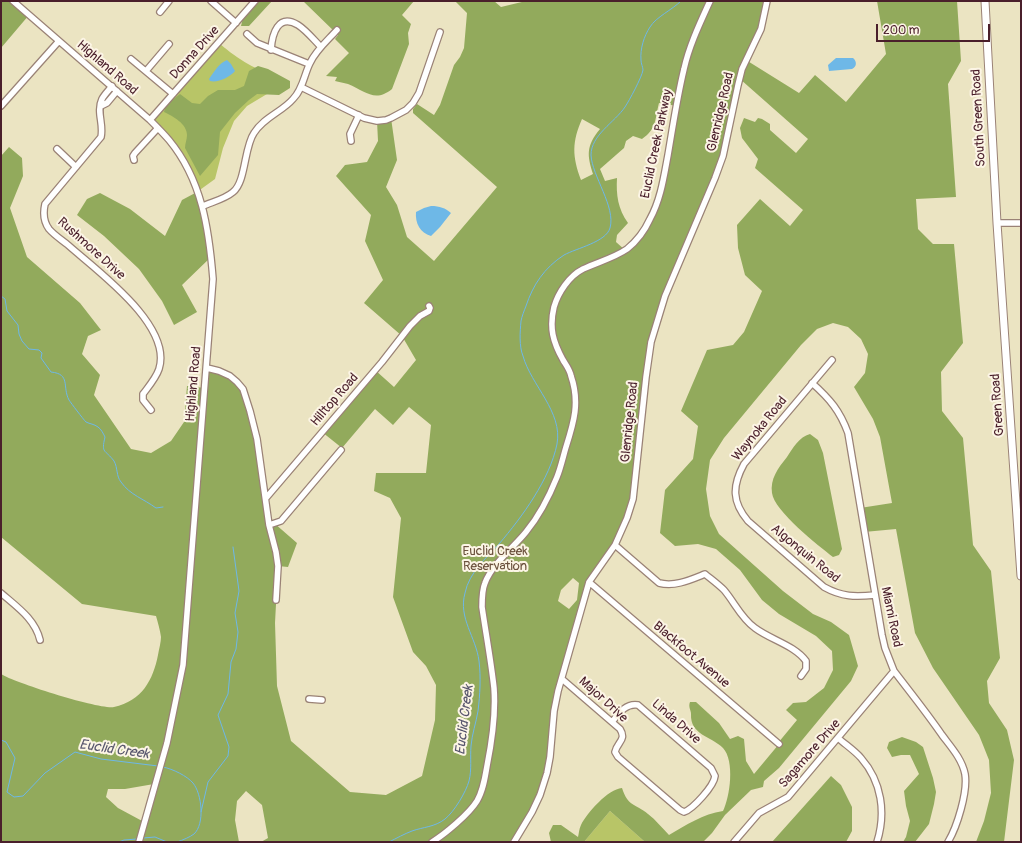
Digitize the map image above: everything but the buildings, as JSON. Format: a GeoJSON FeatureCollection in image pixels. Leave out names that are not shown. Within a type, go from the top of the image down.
{"type":"FeatureCollection","features":[{"type":"Feature","properties":{"kind":"main road","name":"South Green Road"},"geometry":{"type":"LineString","coordinates":[[985,1],[998,233]]}},
{"type":"Feature","properties":{"kind":"main road","name":"Green Road"},"geometry":{"type":"LineString","coordinates":[[998,233],[1021,576]]}},
{"type":"Feature","properties":{"kind":"street","name":"Highland Road"},"geometry":{"type":"LineString","coordinates":[[13,1],[112,86],[150,120],[170,141],[187,168],[202,206],[210,245],[213,279],[183,665],[167,743],[154,784],[139,842]]}},
{"type":"Feature","properties":{"kind":"street"},"geometry":{"type":"LineString","coordinates":[[160,12],[169,1]]}},
{"type":"Feature","properties":{"kind":"street","name":"Donna Drive"},"geometry":{"type":"LineString","coordinates":[[150,120],[255,1]]}},
{"type":"Feature","properties":{"kind":"street","name":"Euclid Creek Parkway"},"geometry":{"type":"LineString","coordinates":[[432,842],[466,814],[477,801],[487,770],[492,744],[494,689],[482,607],[482,595],[485,582],[493,569],[526,532],[538,516],[557,476],[574,422],[576,412],[576,395],[571,374],[555,346],[551,325],[554,308],[558,296],[569,281],[582,270],[615,256],[628,248],[641,234],[651,217],[660,195],[666,169],[684,68],[692,44],[710,1]]}},
{"type":"Feature","properties":{"kind":"street","name":"Glenridge Road"},"geometry":{"type":"LineString","coordinates":[[516,841],[540,795],[547,773],[554,711],[558,691],[589,582],[615,545],[628,518],[633,500],[651,342],[665,296],[723,156],[738,85],[744,65],[761,28],[768,1]]}},
{"type":"Feature","properties":{"kind":"street"},"geometry":{"type":"LineString","coordinates":[[215,2],[236,23]]}},
{"type":"Feature","properties":{"kind":"street"},"geometry":{"type":"LineString","coordinates":[[271,50],[272,36],[275,28],[282,23],[291,22],[299,26],[321,47]]}},
{"type":"Feature","properties":{"kind":"street"},"geometry":{"type":"LineString","coordinates":[[202,206],[226,197],[234,192],[243,170],[249,139],[255,131],[274,113],[293,99],[301,87],[309,64],[321,47],[337,30]]}},
{"type":"Feature","properties":{"kind":"street"},"geometry":{"type":"LineString","coordinates":[[301,87],[364,118],[376,121],[386,120],[406,110],[413,103],[419,93],[440,32]]}},
{"type":"Feature","properties":{"kind":"street"},"geometry":{"type":"LineString","coordinates":[[247,34],[258,43],[271,50],[309,64]]}},
{"type":"Feature","properties":{"kind":"street"},"geometry":{"type":"LineString","coordinates":[[1,106],[59,41]]}},
{"type":"Feature","properties":{"kind":"street"},"geometry":{"type":"LineString","coordinates":[[146,71],[169,44]]}},
{"type":"Feature","properties":{"kind":"street"},"geometry":{"type":"LineString","coordinates":[[131,59],[173,94]]}},
{"type":"Feature","properties":{"kind":"street"},"geometry":{"type":"LineString","coordinates":[[101,106],[102,100],[112,86]]}},
{"type":"Feature","properties":{"kind":"street"},"geometry":{"type":"LineString","coordinates":[[101,106],[107,103],[117,91]]}},
{"type":"Feature","properties":{"kind":"street","name":"Rushmore Drive"},"geometry":{"type":"LineString","coordinates":[[101,106],[100,116],[103,130],[101,137],[45,204],[43,213],[49,229],[125,294],[145,318],[157,337],[161,357],[159,369],[153,382],[143,394],[143,400],[151,410]]}},
{"type":"Feature","properties":{"kind":"street"},"geometry":{"type":"LineString","coordinates":[[351,141],[350,134],[359,115]]}},
{"type":"Feature","properties":{"kind":"street"},"geometry":{"type":"LineString","coordinates":[[134,160],[133,155],[158,128]]}},
{"type":"Feature","properties":{"kind":"street"},"geometry":{"type":"LineString","coordinates":[[57,149],[76,167]]}},
{"type":"Feature","properties":{"kind":"street"},"geometry":{"type":"LineString","coordinates":[[997,223],[1021,223]]}},
{"type":"Feature","properties":{"kind":"street","name":"Hilltop Road"},"geometry":{"type":"LineString","coordinates":[[266,498],[382,362],[410,326],[420,316],[429,311],[429,306]]}},
{"type":"Feature","properties":{"kind":"street","name":"Waynoka Road"},"geometry":{"type":"LineString","coordinates":[[748,522],[741,512],[736,500],[735,488],[738,475],[744,464],[832,360]]}},
{"type":"Feature","properties":{"kind":"street"},"geometry":{"type":"LineString","coordinates":[[206,368],[219,371],[230,376],[243,389],[250,411],[257,439],[269,525],[278,566],[276,600]]}},
{"type":"Feature","properties":{"kind":"street","name":"Miami Road"},"geometry":{"type":"LineString","coordinates":[[812,383],[837,409],[843,419],[848,434],[884,642],[894,671],[954,751],[963,767],[965,776],[962,800],[953,832],[948,842]]}},
{"type":"Feature","properties":{"kind":"street"},"geometry":{"type":"LineString","coordinates":[[269,525],[281,521],[341,450]]}},
{"type":"Feature","properties":{"kind":"street","name":"Algonquin Road"},"geometry":{"type":"LineString","coordinates":[[748,522],[824,587],[839,594],[853,597],[875,595]]}},
{"type":"Feature","properties":{"kind":"street"},"geometry":{"type":"LineString","coordinates":[[615,545],[660,583],[673,585],[705,574],[724,591],[742,616],[754,627],[800,653],[806,661],[806,669],[801,676]]}},
{"type":"Feature","properties":{"kind":"street","name":"Blackfoot Avenue"},"geometry":{"type":"LineString","coordinates":[[589,582],[780,744]]}},
{"type":"Feature","properties":{"kind":"street"},"geometry":{"type":"LineString","coordinates":[[1,593],[29,617],[38,630],[40,640]]}},
{"type":"Feature","properties":{"kind":"street","name":"Sagamore Drive"},"geometry":{"type":"LineString","coordinates":[[734,842],[759,813],[788,797],[894,671]]}},
{"type":"Feature","properties":{"kind":"street","name":"Major Drive"},"geometry":{"type":"LineString","coordinates":[[562,679],[612,722],[623,734],[623,738],[616,747],[615,752],[618,757],[676,807]]}},
{"type":"Feature","properties":{"kind":"street"},"geometry":{"type":"LineString","coordinates":[[309,699],[322,700]]}},
{"type":"Feature","properties":{"kind":"street","name":"Linda Drive"},"geometry":{"type":"LineString","coordinates":[[612,722],[626,707],[634,704],[638,705],[711,768],[716,776],[714,782],[692,808],[684,812],[676,807]]}},
{"type":"Feature","properties":{"kind":"street"},"geometry":{"type":"LineString","coordinates":[[838,738],[868,766],[878,786],[882,808],[881,829],[876,842]]}},
{"type":"Feature","properties":{"kind":"green space"},"geometry":{"type":"Polygon","coordinates":[[[1,1],[13,1],[29,15],[1,48],[1,1]]]}},
{"type":"Feature","properties":{"kind":"green space"},"geometry":{"type":"Polygon","coordinates":[[[258,1],[272,1],[249,26],[241,26],[243,18],[258,1]]]}},
{"type":"Feature","properties":{"kind":"green space"},"geometry":{"type":"Polygon","coordinates":[[[303,1],[414,1],[402,15],[411,24],[408,33],[409,44],[392,89],[386,93],[375,95],[348,84],[335,81],[337,77],[326,76],[349,53],[335,39],[338,35],[303,1]]]}},
{"type":"Feature","properties":{"kind":"green space","name":"Euclid Creek Reservation"},"geometry":{"type":"Polygon","coordinates":[[[455,1],[494,1],[501,7],[526,1],[767,1],[763,22],[746,60],[799,93],[815,75],[846,102],[886,54],[877,1],[957,1],[961,61],[948,84],[956,197],[916,199],[918,229],[933,244],[954,244],[963,343],[941,372],[942,411],[963,438],[973,545],[991,571],[1000,658],[987,681],[989,703],[1007,730],[1014,760],[1004,842],[976,842],[984,821],[991,793],[989,760],[979,735],[933,668],[915,633],[896,529],[864,532],[860,508],[892,503],[880,437],[873,419],[854,387],[865,373],[868,354],[861,339],[848,327],[833,323],[817,329],[801,345],[724,438],[710,460],[706,489],[710,516],[719,534],[783,591],[813,614],[831,622],[849,635],[858,666],[851,681],[779,768],[764,781],[763,787],[751,790],[725,815],[712,833],[703,842],[645,842],[610,811],[584,842],[551,842],[549,833],[553,825],[561,825],[578,837],[581,825],[588,814],[598,802],[616,789],[622,788],[629,802],[651,816],[669,835],[702,817],[723,811],[728,797],[730,779],[727,754],[723,748],[698,731],[694,726],[689,707],[690,702],[696,702],[719,723],[730,739],[738,736],[744,739],[746,761],[754,774],[797,720],[786,710],[793,703],[806,702],[824,688],[833,670],[832,651],[816,636],[779,614],[762,600],[740,570],[716,549],[698,544],[675,546],[660,533],[665,490],[693,459],[698,426],[681,411],[707,350],[733,345],[744,332],[762,291],[745,275],[738,248],[737,225],[760,199],[790,226],[803,210],[755,168],[758,159],[742,138],[740,128],[744,118],[755,122],[758,118],[762,119],[770,124],[770,130],[796,153],[808,139],[740,79],[723,156],[665,296],[651,342],[633,499],[621,532],[589,582],[562,679],[540,795],[514,842],[261,842],[268,838],[262,805],[246,791],[237,801],[235,820],[239,842],[1,842],[1,674],[58,695],[106,707],[114,707],[132,700],[145,688],[156,664],[161,637],[156,616],[82,604],[1,537],[1,156],[9,147],[22,158],[23,176],[10,208],[27,257],[80,303],[101,330],[88,336],[82,354],[100,375],[94,395],[131,449],[151,453],[171,441],[184,422],[187,386],[205,388],[207,368],[237,382],[250,411],[269,524],[274,523],[297,543],[288,567],[278,566],[275,623],[277,686],[291,741],[350,792],[386,795],[422,776],[435,720],[436,685],[426,666],[413,652],[393,597],[401,518],[390,498],[374,491],[376,473],[426,473],[431,425],[409,407],[393,425],[375,409],[342,448],[322,432],[375,370],[394,387],[416,360],[402,336],[364,303],[383,280],[365,241],[371,215],[336,176],[345,165],[367,162],[378,141],[377,121],[391,118],[397,160],[386,187],[397,205],[407,237],[434,261],[497,187],[413,113],[413,109],[417,104],[434,115],[440,105],[454,65],[464,48],[467,13],[455,1]],[[659,103],[653,127],[647,135],[642,139],[633,136],[626,141],[624,148],[600,169],[605,181],[617,178],[618,202],[628,223],[617,235],[616,242],[625,250],[641,234],[660,195],[677,106],[659,103]],[[582,119],[574,149],[576,164],[581,180],[593,174],[589,151],[595,135],[600,129],[582,119]],[[573,578],[561,590],[558,601],[569,609],[577,600],[579,583],[573,578]],[[154,784],[125,789],[108,789],[106,797],[118,808],[144,822],[154,784]]]}},
{"type":"Feature","properties":{"kind":"green space"},"geometry":{"type":"Polygon","coordinates":[[[219,43],[248,64],[281,79],[267,94],[247,106],[234,121],[223,148],[215,179],[197,192],[187,168],[150,120],[219,43]]]}},
{"type":"Feature","properties":{"kind":"green space"},"geometry":{"type":"Polygon","coordinates":[[[258,66],[268,69],[290,81],[290,88],[279,95],[257,94],[235,113],[220,132],[218,155],[200,176],[185,148],[187,135],[185,127],[175,118],[164,112],[166,105],[180,94],[192,103],[200,104],[208,96],[218,90],[235,90],[244,86],[249,71],[258,66]]]}},
{"type":"Feature","properties":{"kind":"green space"},"geometry":{"type":"Polygon","coordinates":[[[197,192],[211,257],[182,285],[197,312],[174,325],[162,301],[139,269],[104,236],[77,215],[87,199],[100,193],[130,209],[165,236],[182,200],[197,192]]]}},
{"type":"Feature","properties":{"kind":"green space"},"geometry":{"type":"Polygon","coordinates":[[[810,434],[818,440],[823,453],[842,549],[839,555],[833,557],[808,537],[788,518],[780,509],[772,493],[773,478],[778,470],[797,443],[806,435],[810,434]]]}},
{"type":"Feature","properties":{"kind":"green space"},"geometry":{"type":"Polygon","coordinates":[[[902,737],[916,742],[923,747],[936,792],[929,824],[915,842],[903,842],[906,837],[910,821],[904,791],[919,774],[910,755],[892,757],[887,748],[889,742],[902,737]]]}},
{"type":"Feature","properties":{"kind":"green space"},"geometry":{"type":"Polygon","coordinates":[[[831,776],[841,785],[852,807],[852,831],[846,842],[772,842],[831,776]]]}},
{"type":"Feature","properties":{"kind":"green space"},"geometry":{"type":"Polygon","coordinates":[[[610,811],[645,842],[584,842],[610,811]]]}},
{"type":"Feature","properties":{"kind":"water"},"geometry":{"type":"Polygon","coordinates":[[[836,58],[853,58],[856,65],[852,69],[829,71],[828,65],[836,58]]]}},
{"type":"Feature","properties":{"kind":"water"},"geometry":{"type":"Polygon","coordinates":[[[227,60],[235,71],[224,79],[210,81],[209,79],[217,68],[227,60]]]}},
{"type":"Feature","properties":{"kind":"water"},"geometry":{"type":"Polygon","coordinates":[[[431,206],[437,206],[451,213],[431,236],[424,233],[417,224],[416,212],[431,206]]]}},
{"type":"Feature","properties":{"kind":"waterway","name":"Euclid Creek"},"geometry":{"type":"LineString","coordinates":[[389,842],[409,832],[433,825],[445,819],[456,807],[469,781],[471,750],[478,711],[480,680],[477,652],[464,611],[463,602],[465,593],[474,572],[526,510],[542,484],[557,444],[558,432],[551,410],[527,367],[522,352],[520,343],[522,317],[532,291],[545,271],[564,255],[597,241],[603,237],[610,228],[610,211],[592,163],[592,148],[599,135],[621,113],[638,83],[643,70],[641,60],[642,47],[644,38],[650,27],[656,20],[681,1]]}},
{"type":"Feature","properties":{"kind":"waterway"},"geometry":{"type":"LineString","coordinates":[[1,296],[5,299],[7,311],[18,325],[19,334],[22,341],[29,349],[39,350],[42,353],[41,358],[51,372],[57,373],[64,378],[67,395],[77,411],[86,422],[96,426],[102,431],[105,437],[103,446],[104,449],[114,461],[118,477],[121,482],[133,494],[156,508],[163,507]]}},
{"type":"Feature","properties":{"kind":"waterway"},"geometry":{"type":"LineString","coordinates":[[201,812],[208,782],[228,756],[229,747],[218,715],[228,694],[231,662],[236,649],[238,632],[235,613],[239,591],[233,547]]}},
{"type":"Feature","properties":{"kind":"waterway","name":"Euclid Creek"},"geometry":{"type":"LineString","coordinates":[[1,740],[6,742],[15,758],[7,792],[14,797],[23,796],[45,773],[75,752],[101,759],[158,766]]}},
{"type":"Feature","properties":{"kind":"waterway","name":"Euclid Creek"},"geometry":{"type":"LineString","coordinates":[[163,767],[180,773],[190,780],[196,788],[200,801],[201,816],[197,829],[194,834],[177,842]]}},
{"type":"Feature","properties":{"kind":"waterway","name":"Euclid Creek"},"geometry":{"type":"LineString","coordinates":[[143,838],[155,837],[167,842]]}},
{"type":"Feature","properties":{"kind":"waterway","name":"Euclid Creek"},"geometry":{"type":"LineString","coordinates":[[119,842],[137,839]]}}]}
